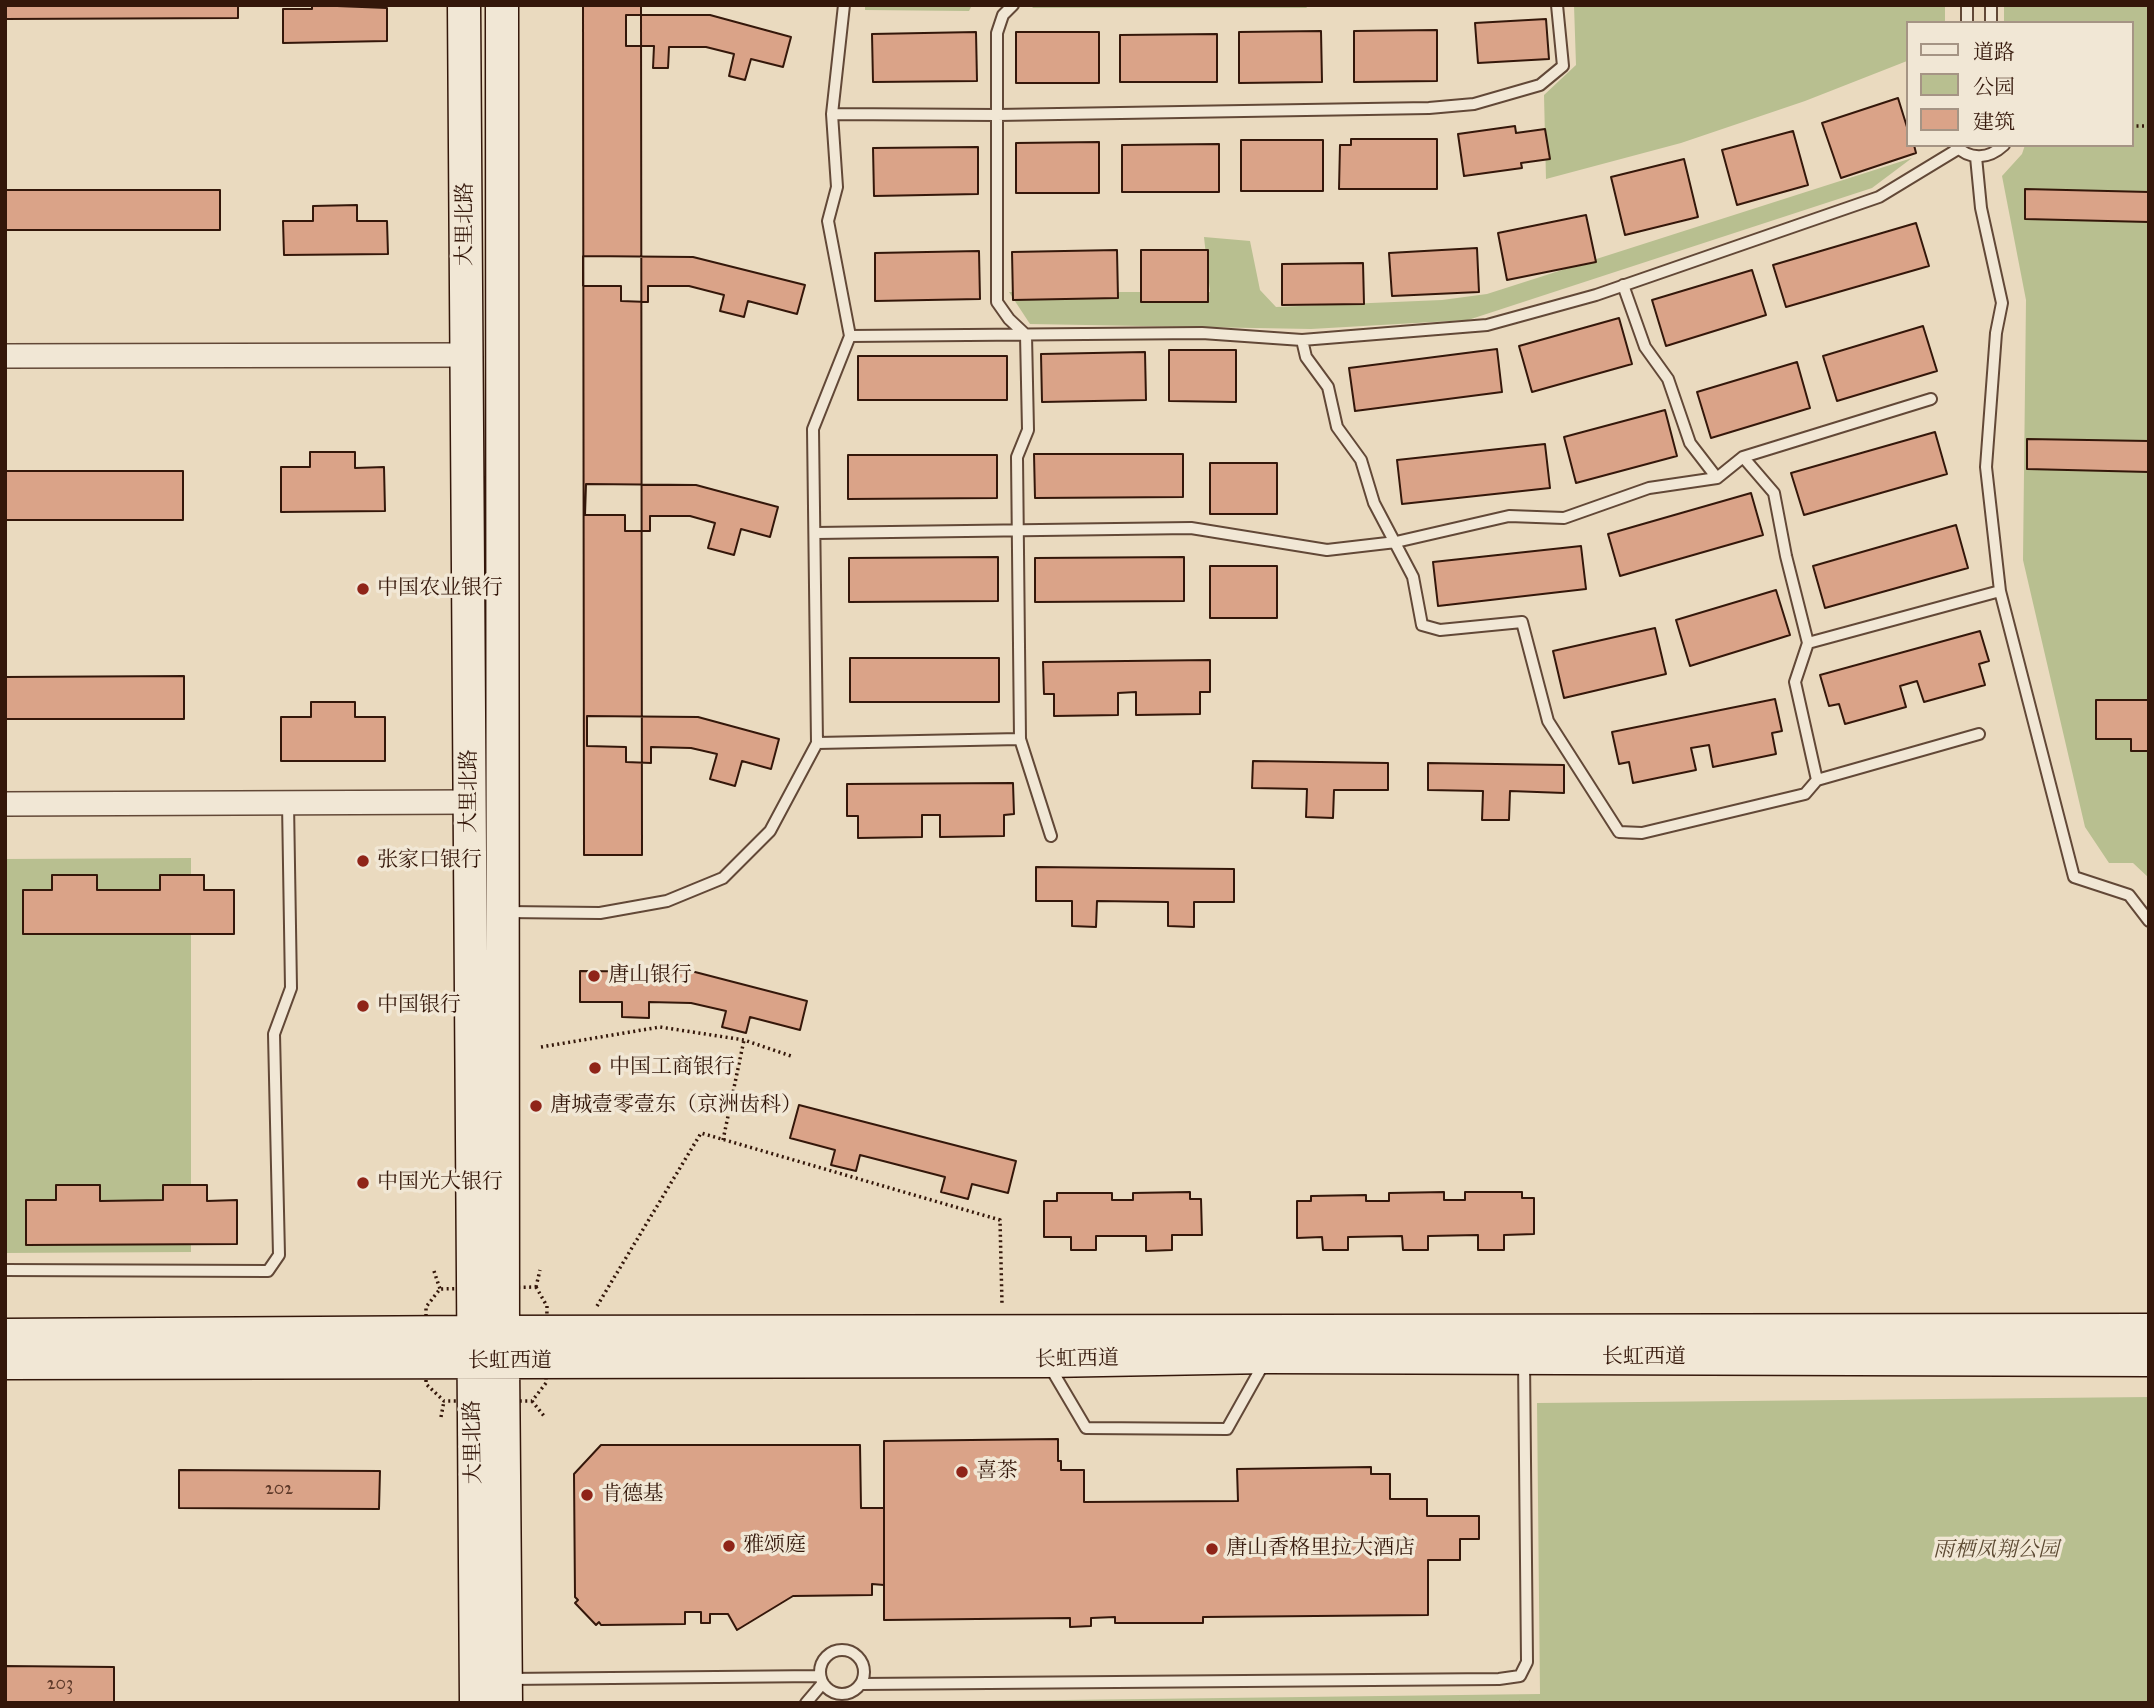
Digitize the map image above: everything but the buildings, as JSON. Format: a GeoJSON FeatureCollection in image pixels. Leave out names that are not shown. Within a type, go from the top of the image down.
{"type":"FeatureCollection","features":[{"type":"Feature","properties":{"kind":"main road","name":"大里北路"},"geometry":{"type":"LineString","coordinates":[[464,5],[470,802],[489,1347],[506,1691]]}},
{"type":"Feature","properties":{"kind":"main road","name":"大里北路"},"geometry":{"type":"LineString","coordinates":[[476,1703],[502,912],[502,5]]}},
{"type":"Feature","properties":{"kind":"main road","name":"长虹西道"},"geometry":{"type":"LineString","coordinates":[[5,1363],[489,1347],[2149,1329]]}},
{"type":"Feature","properties":{"kind":"main road","name":"长虹西道"},"geometry":{"type":"LineString","coordinates":[[5,1335],[1047,1361],[1268,1357],[2149,1360]]}},
{"type":"Feature","properties":{"kind":"street"},"geometry":{"type":"LineString","coordinates":[[5,356],[467,355]]}},
{"type":"Feature","properties":{"kind":"street"},"geometry":{"type":"LineString","coordinates":[[5,804],[470,802]]}},
{"type":"Feature","properties":{"kind":"lane"},"geometry":{"type":"LineString","coordinates":[[502,912],[600,913],[667,901],[723,878],[770,831],[817,743],[813,429],[850,336],[828,221],[837,187],[832,114],[844,5]]}},
{"type":"Feature","properties":{"kind":"lane"},"geometry":{"type":"LineString","coordinates":[[1013,5],[1003,15],[997,33],[997,302],[1009,319],[1026,334],[1028,430],[1017,457],[1020,739],[1051,836]]}},
{"type":"Feature","properties":{"kind":"lane"},"geometry":{"type":"LineString","coordinates":[[832,114],[997,115],[1429,108],[1474,104],[1540,85],[1563,66],[1557,5]]}},
{"type":"Feature","properties":{"kind":"lane"},"geometry":{"type":"LineString","coordinates":[[850,336],[1202,333],[1301,340],[1487,325],[1597,295],[1879,197],[1956,147],[1976,157],[1996,153],[2002,147]]}},
{"type":"Feature","properties":{"kind":"lane"},"geometry":{"type":"LineString","coordinates":[[1976,157],[1981,208],[2002,303],[1996,333],[1986,467],[2000,591],[2074,877],[2130,895],[2149,921]]}},
{"type":"Feature","properties":{"kind":"lane"},"geometry":{"type":"LineString","coordinates":[[1623,285],[1645,347],[1668,379],[1690,443],[1717,478]]}},
{"type":"Feature","properties":{"kind":"lane"},"geometry":{"type":"LineString","coordinates":[[1301,340],[1306,357],[1328,387],[1337,427],[1361,460],[1374,503],[1413,577],[1422,625],[1440,630],[1522,622],[1548,721],[1619,832],[1643,833],[1805,794],[1817,780],[1979,734]]}},
{"type":"Feature","properties":{"kind":"lane"},"geometry":{"type":"LineString","coordinates":[[816,533],[1191,528],[1327,550],[1396,542],[1508,516],[1564,518],[1649,488],[1717,478],[1743,457],[1931,399]]}},
{"type":"Feature","properties":{"kind":"lane"},"geometry":{"type":"LineString","coordinates":[[1743,457],[1773,493],[1808,643],[1795,682],[1817,780]]}},
{"type":"Feature","properties":{"kind":"lane"},"geometry":{"type":"LineString","coordinates":[[1808,643],[2000,591]]}},
{"type":"Feature","properties":{"kind":"lane"},"geometry":{"type":"LineString","coordinates":[[817,743],[1020,739]]}},
{"type":"Feature","properties":{"kind":"lane"},"geometry":{"type":"LineString","coordinates":[[5,1270],[268,1271],[279,1255],[274,1034],[291,988],[288,803]]}},
{"type":"Feature","properties":{"kind":"lane"},"geometry":{"type":"LineString","coordinates":[[1047,1361],[1086,1428],[1227,1429],[1268,1357]]}},
{"type":"Feature","properties":{"kind":"lane"},"geometry":{"type":"LineString","coordinates":[[861,1684],[1471,1679],[1520,1676],[1527,1662],[1524,1357]]}},
{"type":"Feature","properties":{"kind":"lane"},"geometry":{"type":"LineString","coordinates":[[506,1691],[821,1680],[834,1693],[842,1694],[856,1690],[861,1684],[864,1678],[863,1663],[846,1650],[826,1656],[822,1662],[821,1680],[806,1703]]}},
{"type":"Feature","properties":{"kind":"path"},"geometry":{"type":"LineString","coordinates":[[541,1047],[660,1027],[744,1040],[791,1056]]}},
{"type":"Feature","properties":{"kind":"path"},"geometry":{"type":"LineString","coordinates":[[723,1140],[744,1040]]}},
{"type":"Feature","properties":{"kind":"path"},"geometry":{"type":"LineString","coordinates":[[597,1306],[701,1133],[1000,1220],[1002,1304]]}},
{"type":"Feature","properties":{"kind":"path"},"geometry":{"type":"LineString","coordinates":[[536,1287],[540,1270]]}},
{"type":"Feature","properties":{"kind":"path"},"geometry":{"type":"LineString","coordinates":[[434,1271],[440,1289]]}},
{"type":"Feature","properties":{"kind":"path"},"geometry":{"type":"LineString","coordinates":[[441,1417],[444,1401]]}},
{"type":"Feature","properties":{"kind":"path"},"geometry":{"type":"LineString","coordinates":[[531,1401],[544,1416]]}},
{"type":"Feature","properties":{"kind":"green space"},"geometry":{"type":"Polygon","coordinates":[[[865,5],[972,5],[969,11],[865,10],[865,5]]]}},
{"type":"Feature","properties":{"kind":"green space"},"geometry":{"type":"Polygon","coordinates":[[[1035,5],[1305,5],[1307,8],[1032,8],[1035,5]]]}},
{"type":"Feature","properties":{"kind":"green space"},"geometry":{"type":"Polygon","coordinates":[[[1574,5],[1945,5],[1945,21],[1906,21],[1906,61],[1805,101],[1681,143],[1546,179],[1544,95],[1576,65],[1574,5]]]}},
{"type":"Feature","properties":{"kind":"green space"},"geometry":{"type":"Polygon","coordinates":[[[2004,5],[2149,5],[2149,878],[2133,863],[2109,863],[2085,827],[2023,560],[2026,300],[2002,176],[2022,154],[2024,147],[2133,147],[2133,21],[2004,21],[2004,5]]]}},
{"type":"Feature","properties":{"kind":"green space"},"geometry":{"type":"Polygon","coordinates":[[[1912,158],[1872,188],[1468,320],[1311,329],[1030,324],[1009,292],[1210,292],[1204,237],[1250,241],[1260,290],[1276,307],[1442,300],[1487,294],[1912,158]]]}},
{"type":"Feature","properties":{"kind":"green space"},"geometry":{"type":"Polygon","coordinates":[[[191,858],[191,1252],[5,1253],[5,859],[191,858]]]}},
{"type":"Feature","properties":{"kind":"green space","name":"雨栖凤翔公园"},"geometry":{"type":"Polygon","coordinates":[[[2149,1397],[2149,1703],[828,1703],[1540,1694],[1537,1403],[2149,1397]]]}},
{"type":"Feature","properties":{"kind":"place","name":"中国农业银行"},"geometry":{"type":"Point","coordinates":[363,589]}},
{"type":"Feature","properties":{"kind":"place","name":"张家口银行"},"geometry":{"type":"Point","coordinates":[363,861]}},
{"type":"Feature","properties":{"kind":"place","name":"唐山银行"},"geometry":{"type":"Point","coordinates":[594,976]}},
{"type":"Feature","properties":{"kind":"place","name":"中国银行"},"geometry":{"type":"Point","coordinates":[363,1006]}},
{"type":"Feature","properties":{"kind":"place","name":"中国工商银行"},"geometry":{"type":"Point","coordinates":[595,1068]}},
{"type":"Feature","properties":{"kind":"place","name":"唐城壹零壹东（京洲齿科）"},"geometry":{"type":"Point","coordinates":[536,1106]}},
{"type":"Feature","properties":{"kind":"place","name":"中国光大银行"},"geometry":{"type":"Point","coordinates":[363,1183]}},
{"type":"Feature","properties":{"kind":"place","name":"喜茶"},"geometry":{"type":"Point","coordinates":[962,1472]}},
{"type":"Feature","properties":{"kind":"place","name":"肯德基"},"geometry":{"type":"Point","coordinates":[587,1495]}},
{"type":"Feature","properties":{"kind":"place","name":"雅颂庭"},"geometry":{"type":"Point","coordinates":[729,1546]}},
{"type":"Feature","properties":{"kind":"place","name":"唐山香格里拉大酒店"},"geometry":{"type":"Point","coordinates":[1212,1549]}}]}
